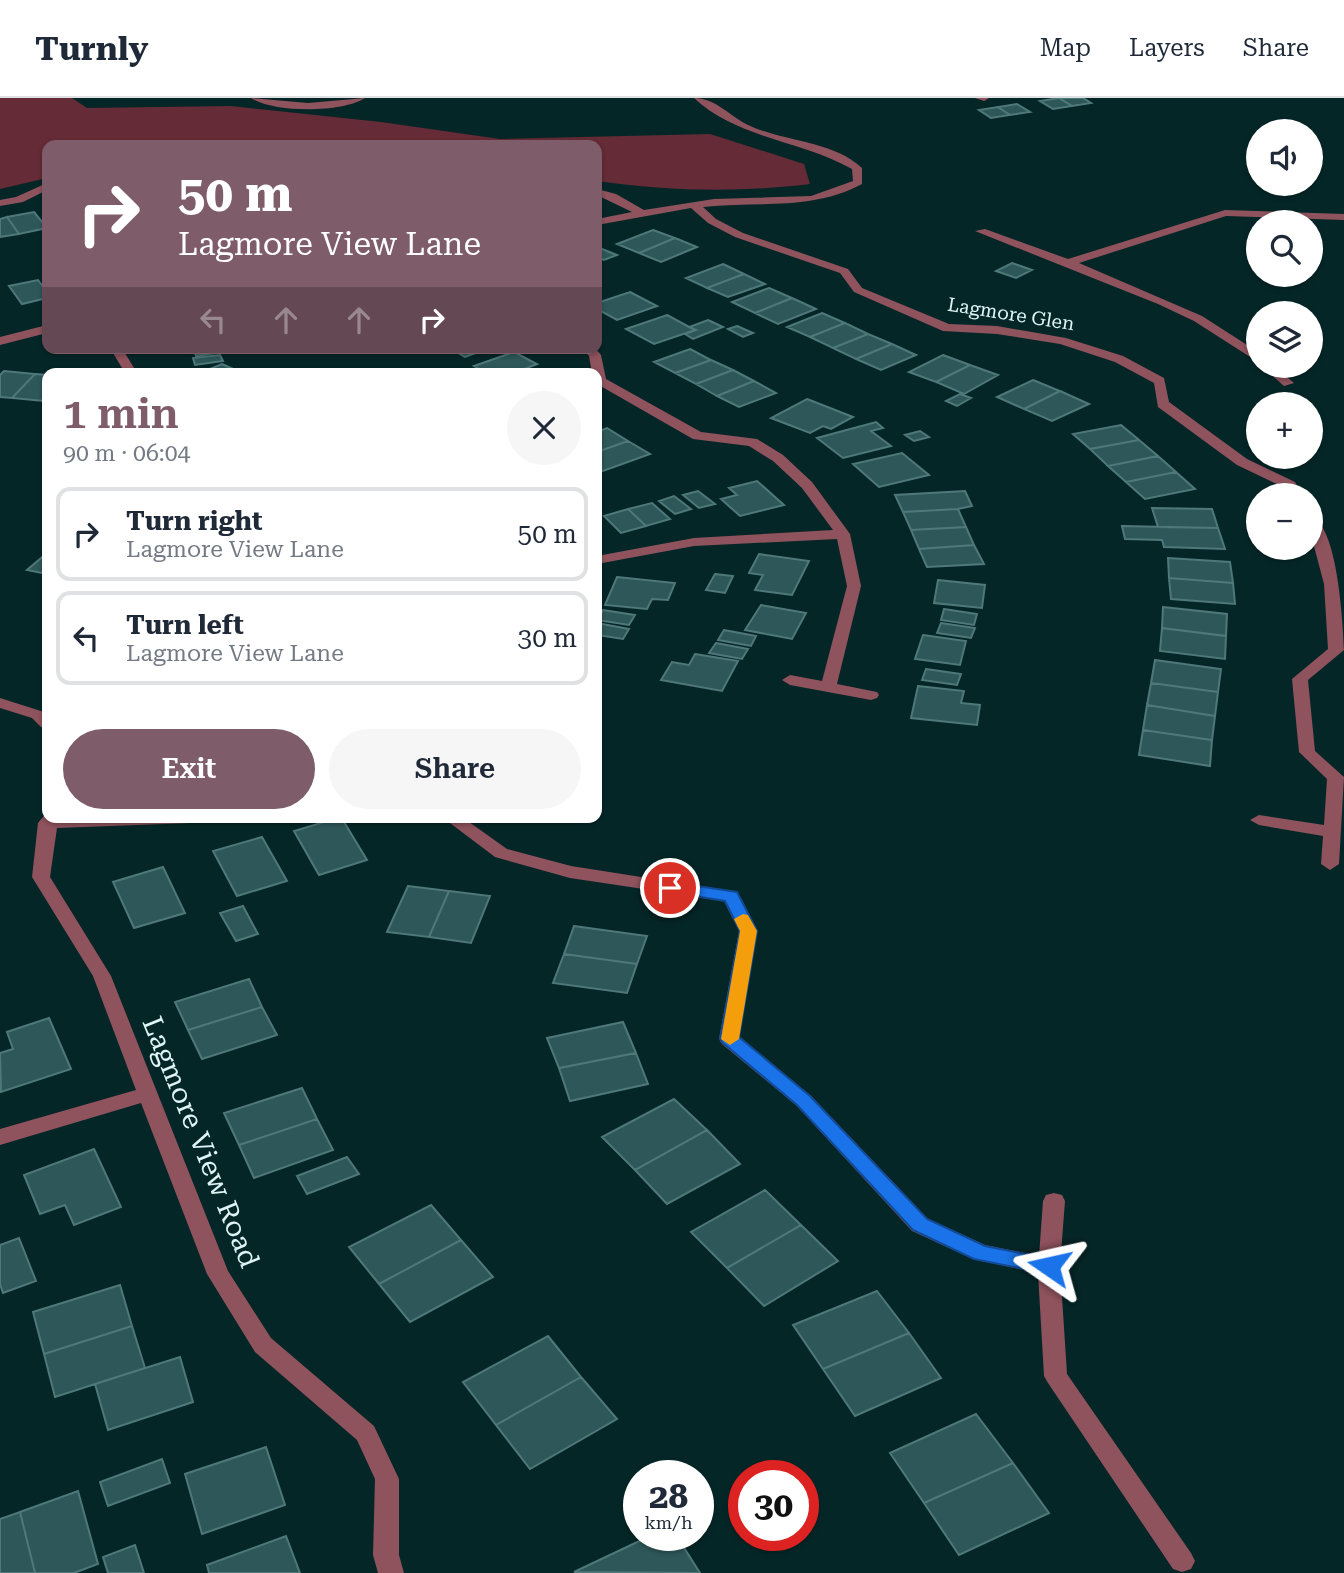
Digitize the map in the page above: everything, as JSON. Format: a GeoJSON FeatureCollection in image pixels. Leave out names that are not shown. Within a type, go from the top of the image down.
{"type":"FeatureCollection","features":[{"type":"Feature","properties":{"kind":"street"},"geometry":{"type":"LineString","coordinates":[[256,98],[306,108],[325,108],[360,98]]}},
{"type":"Feature","properties":{"kind":"street"},"geometry":{"type":"LineString","coordinates":[[602,221],[694,205],[735,201],[793,201],[836,196],[858,183],[857,168],[836,156],[744,127],[699,98]]}},
{"type":"Feature","properties":{"kind":"street"},"geometry":{"type":"LineString","coordinates":[[0,203],[19,200],[42,188]]}},
{"type":"Feature","properties":{"kind":"street"},"geometry":{"type":"LineString","coordinates":[[602,194],[642,213]]}},
{"type":"Feature","properties":{"kind":"street","name":"Lagmore Glen"},"geometry":{"type":"LineString","coordinates":[[694,205],[712,221],[739,235],[844,271],[858,290],[947,328],[997,330],[1062,341],[1119,359],[1160,381],[1163,404],[1242,462],[1286,483]]}},
{"type":"Feature","properties":{"kind":"street"},"geometry":{"type":"LineString","coordinates":[[1065,264],[1225,213],[1344,217]]}},
{"type":"Feature","properties":{"kind":"street"},"geometry":{"type":"LineString","coordinates":[[981,231],[1173,309],[1236,339],[1246,348]]}},
{"type":"Feature","properties":{"kind":"street"},"geometry":{"type":"LineString","coordinates":[[0,341],[42,330]]}},
{"type":"Feature","properties":{"kind":"street"},"geometry":{"type":"LineString","coordinates":[[1282,378],[1288,383]]}},
{"type":"Feature","properties":{"kind":"street"},"geometry":{"type":"LineString","coordinates":[[602,382],[698,436],[752,442],[778,458],[807,485],[843,534],[854,586],[828,687]]}},
{"type":"Feature","properties":{"kind":"street"},"geometry":{"type":"LineString","coordinates":[[602,559],[694,542],[843,534]]}},
{"type":"Feature","properties":{"kind":"street"},"geometry":{"type":"LineString","coordinates":[[1323,548],[1334,588],[1336,650],[1300,680],[1307,752],[1336,778],[1330,864]]}},
{"type":"Feature","properties":{"kind":"street"},"geometry":{"type":"LineString","coordinates":[[790,680],[871,695]]}},
{"type":"Feature","properties":{"kind":"street"},"geometry":{"type":"LineString","coordinates":[[0,703],[38,715],[42,719]]}},
{"type":"Feature","properties":{"kind":"street"},"geometry":{"type":"LineString","coordinates":[[1259,820],[1333,832]]}},
{"type":"Feature","properties":{"kind":"street","name":"Lagmore View Road"},"geometry":{"type":"LineString","coordinates":[[48,823],[40,877],[102,976],[218,1274],[263,1345],[317,1388],[366,1433],[387,1479],[386,1555],[391,1573]]}},
{"type":"Feature","properties":{"kind":"street"},"geometry":{"type":"LineString","coordinates":[[458,823],[501,853],[570,872],[731,896],[748,931],[729,1039],[804,1101],[920,1225],[981,1253],[1049,1266]]}},
{"type":"Feature","properties":{"kind":"street"},"geometry":{"type":"LineString","coordinates":[[0,1137],[149,1094]]}},
{"type":"Feature","properties":{"kind":"street"},"geometry":{"type":"LineString","coordinates":[[1054,1201],[1049,1266],[1056,1376],[1182,1561]]}},
{"type":"Feature","properties":{"kind":"shaded area"},"geometry":{"type":"Polygon","coordinates":[[[0,98],[72,98],[87,108],[231,106],[381,122],[500,139],[710,134],[804,164],[810,184],[703,190],[602,182],[602,140],[42,140],[42,179],[0,189],[0,98]]]}},
{"type":"Feature","properties":{"kind":"building"},"geometry":{"type":"Polygon","coordinates":[[[1059,98],[1072,106],[1053,109],[1040,101],[1059,98]]]}},
{"type":"Feature","properties":{"kind":"building"},"geometry":{"type":"Polygon","coordinates":[[[1059,98],[1083,98],[1091,103],[1072,106],[1059,98]]]}},
{"type":"Feature","properties":{"kind":"building"},"geometry":{"type":"Polygon","coordinates":[[[1017,104],[1030,112],[1010,115],[998,107],[1017,104]]]}},
{"type":"Feature","properties":{"kind":"building"},"geometry":{"type":"Polygon","coordinates":[[[998,107],[1010,115],[991,118],[979,110],[998,107]]]}},
{"type":"Feature","properties":{"kind":"building"},"geometry":{"type":"Polygon","coordinates":[[[34,212],[42,222],[42,229],[19,234],[7,217],[34,212]]]}},
{"type":"Feature","properties":{"kind":"building"},"geometry":{"type":"Polygon","coordinates":[[[7,217],[19,234],[0,237],[0,219],[7,217]]]}},
{"type":"Feature","properties":{"kind":"building"},"geometry":{"type":"Polygon","coordinates":[[[653,230],[675,238],[639,253],[617,244],[653,230]]]}},
{"type":"Feature","properties":{"kind":"building"},"geometry":{"type":"Polygon","coordinates":[[[675,238],[697,247],[661,262],[639,253],[675,238]]]}},
{"type":"Feature","properties":{"kind":"building"},"geometry":{"type":"Polygon","coordinates":[[[602,249],[617,255],[604,260],[602,249]]]}},
{"type":"Feature","properties":{"kind":"building"},"geometry":{"type":"Polygon","coordinates":[[[1012,263],[1032,270],[1016,278],[996,271],[1012,263]]]}},
{"type":"Feature","properties":{"kind":"building"},"geometry":{"type":"Polygon","coordinates":[[[723,264],[744,274],[707,288],[686,278],[723,264]]]}},
{"type":"Feature","properties":{"kind":"building"},"geometry":{"type":"Polygon","coordinates":[[[744,274],[765,284],[728,297],[707,288],[744,274]]]}},
{"type":"Feature","properties":{"kind":"building"},"geometry":{"type":"Polygon","coordinates":[[[38,280],[42,285],[42,299],[22,304],[9,286],[38,280]]]}},
{"type":"Feature","properties":{"kind":"building"},"geometry":{"type":"Polygon","coordinates":[[[769,288],[792,298],[755,313],[732,302],[769,288]]]}},
{"type":"Feature","properties":{"kind":"building"},"geometry":{"type":"Polygon","coordinates":[[[630,292],[657,306],[617,320],[602,312],[602,301],[630,292]]]}},
{"type":"Feature","properties":{"kind":"building"},"geometry":{"type":"Polygon","coordinates":[[[792,298],[816,309],[778,324],[755,313],[792,298]]]}},
{"type":"Feature","properties":{"kind":"building"},"geometry":{"type":"Polygon","coordinates":[[[822,313],[845,323],[810,337],[787,327],[822,313]]]}},
{"type":"Feature","properties":{"kind":"building"},"geometry":{"type":"Polygon","coordinates":[[[667,315],[695,330],[654,344],[626,329],[667,315]]]}},
{"type":"Feature","properties":{"kind":"building"},"geometry":{"type":"Polygon","coordinates":[[[708,320],[723,327],[693,339],[685,334],[696,330],[689,327],[708,320]]]}},
{"type":"Feature","properties":{"kind":"building"},"geometry":{"type":"Polygon","coordinates":[[[845,323],[868,334],[833,348],[810,337],[845,323]]]}},
{"type":"Feature","properties":{"kind":"building"},"geometry":{"type":"Polygon","coordinates":[[[737,326],[753,333],[743,337],[728,329],[737,326]]]}},
{"type":"Feature","properties":{"kind":"building"},"geometry":{"type":"Polygon","coordinates":[[[868,334],[892,344],[856,359],[833,348],[868,334]]]}},
{"type":"Feature","properties":{"kind":"building"},"geometry":{"type":"Polygon","coordinates":[[[892,344],[916,355],[881,370],[856,359],[892,344]]]}},
{"type":"Feature","properties":{"kind":"building"},"geometry":{"type":"Polygon","coordinates":[[[690,349],[711,360],[675,373],[654,362],[690,349]]]}},
{"type":"Feature","properties":{"kind":"building"},"geometry":{"type":"Polygon","coordinates":[[[508,354],[518,354],[537,364],[527,368],[474,366],[508,354]]]}},
{"type":"Feature","properties":{"kind":"building"},"geometry":{"type":"Polygon","coordinates":[[[220,355],[223,361],[195,365],[193,358],[220,355]]]}},
{"type":"Feature","properties":{"kind":"building"},"geometry":{"type":"Polygon","coordinates":[[[943,355],[970,365],[936,382],[909,372],[943,355]]]}},
{"type":"Feature","properties":{"kind":"building"},"geometry":{"type":"Polygon","coordinates":[[[711,360],[733,370],[696,384],[675,373],[711,360]]]}},
{"type":"Feature","properties":{"kind":"building"},"geometry":{"type":"Polygon","coordinates":[[[222,364],[231,368],[212,368],[222,364]]]}},
{"type":"Feature","properties":{"kind":"building"},"geometry":{"type":"Polygon","coordinates":[[[970,365],[998,375],[964,394],[936,382],[970,365]]]}},
{"type":"Feature","properties":{"kind":"building"},"geometry":{"type":"Polygon","coordinates":[[[733,370],[754,381],[717,396],[696,384],[733,370]]]}},
{"type":"Feature","properties":{"kind":"building"},"geometry":{"type":"Polygon","coordinates":[[[4,371],[35,374],[12,398],[0,397],[0,375],[4,371]]]}},
{"type":"Feature","properties":{"kind":"building"},"geometry":{"type":"Polygon","coordinates":[[[35,374],[42,375],[42,401],[12,398],[35,374]]]}},
{"type":"Feature","properties":{"kind":"building"},"geometry":{"type":"Polygon","coordinates":[[[1033,380],[1060,391],[1024,409],[997,397],[1033,380]]]}},
{"type":"Feature","properties":{"kind":"building"},"geometry":{"type":"Polygon","coordinates":[[[754,381],[776,393],[739,407],[717,396],[754,381]]]}},
{"type":"Feature","properties":{"kind":"building"},"geometry":{"type":"Polygon","coordinates":[[[1060,391],[1089,404],[1052,421],[1024,409],[1060,391]]]}},
{"type":"Feature","properties":{"kind":"building"},"geometry":{"type":"Polygon","coordinates":[[[960,394],[971,398],[957,406],[946,401],[960,394]]]}},
{"type":"Feature","properties":{"kind":"building"},"geometry":{"type":"Polygon","coordinates":[[[807,399],[853,417],[831,429],[823,426],[810,433],[771,418],[807,399]]]}},
{"type":"Feature","properties":{"kind":"building"},"geometry":{"type":"Polygon","coordinates":[[[876,422],[883,428],[871,431],[891,446],[843,458],[817,438],[876,422]]]}},
{"type":"Feature","properties":{"kind":"building"},"geometry":{"type":"Polygon","coordinates":[[[1121,425],[1139,440],[1090,449],[1073,434],[1121,425]]]}},
{"type":"Feature","properties":{"kind":"building"},"geometry":{"type":"Polygon","coordinates":[[[607,428],[628,441],[602,450],[602,430],[607,428]]]}},
{"type":"Feature","properties":{"kind":"building"},"geometry":{"type":"Polygon","coordinates":[[[920,431],[929,437],[914,441],[905,435],[920,431]]]}},
{"type":"Feature","properties":{"kind":"building"},"geometry":{"type":"Polygon","coordinates":[[[1139,440],[1158,456],[1108,466],[1090,449],[1139,440]]]}},
{"type":"Feature","properties":{"kind":"building"},"geometry":{"type":"Polygon","coordinates":[[[628,441],[650,454],[603,471],[602,450],[628,441]]]}},
{"type":"Feature","properties":{"kind":"building"},"geometry":{"type":"Polygon","coordinates":[[[902,453],[929,475],[879,487],[853,464],[902,453]]]}},
{"type":"Feature","properties":{"kind":"building"},"geometry":{"type":"Polygon","coordinates":[[[1158,456],[1176,472],[1126,482],[1108,466],[1158,456]]]}},
{"type":"Feature","properties":{"kind":"building"},"geometry":{"type":"Polygon","coordinates":[[[1176,472],[1195,489],[1145,499],[1126,482],[1176,472]]]}},
{"type":"Feature","properties":{"kind":"building"},"geometry":{"type":"Polygon","coordinates":[[[757,481],[784,505],[740,516],[721,499],[737,495],[729,488],[757,481]]]}},
{"type":"Feature","properties":{"kind":"building"},"geometry":{"type":"Polygon","coordinates":[[[698,491],[715,504],[699,508],[683,495],[698,491]]]}},
{"type":"Feature","properties":{"kind":"building"},"geometry":{"type":"Polygon","coordinates":[[[965,491],[972,506],[958,509],[903,512],[895,495],[965,491]]]}},
{"type":"Feature","properties":{"kind":"building"},"geometry":{"type":"Polygon","coordinates":[[[674,496],[691,509],[675,514],[659,501],[674,496]]]}},
{"type":"Feature","properties":{"kind":"building"},"geometry":{"type":"Polygon","coordinates":[[[652,503],[670,519],[646,526],[628,509],[652,503]]]}},
{"type":"Feature","properties":{"kind":"building"},"geometry":{"type":"Polygon","coordinates":[[[1152,508],[1212,509],[1218,528],[1158,527],[1152,508]]]}},
{"type":"Feature","properties":{"kind":"building"},"geometry":{"type":"Polygon","coordinates":[[[628,509],[646,526],[621,533],[604,516],[628,509]]]}},
{"type":"Feature","properties":{"kind":"building"},"geometry":{"type":"Polygon","coordinates":[[[958,509],[966,527],[911,530],[903,512],[958,509]]]}},
{"type":"Feature","properties":{"kind":"building"},"geometry":{"type":"Polygon","coordinates":[[[1122,526],[1218,528],[1225,549],[1164,547],[1162,540],[1125,539],[1122,526]]]}},
{"type":"Feature","properties":{"kind":"building"},"geometry":{"type":"Polygon","coordinates":[[[966,527],[974,545],[919,549],[911,530],[966,527]]]}},
{"type":"Feature","properties":{"kind":"building"},"geometry":{"type":"Polygon","coordinates":[[[974,545],[984,564],[927,567],[919,549],[974,545]]]}},
{"type":"Feature","properties":{"kind":"building"},"geometry":{"type":"Polygon","coordinates":[[[759,554],[809,561],[792,595],[755,590],[763,575],[749,573],[759,554]]]}},
{"type":"Feature","properties":{"kind":"building"},"geometry":{"type":"Polygon","coordinates":[[[42,557],[42,573],[27,570],[42,557]]]}},
{"type":"Feature","properties":{"kind":"building"},"geometry":{"type":"Polygon","coordinates":[[[1168,558],[1230,562],[1233,583],[1169,578],[1168,558]]]}},
{"type":"Feature","properties":{"kind":"building"},"geometry":{"type":"Polygon","coordinates":[[[715,574],[733,576],[725,593],[706,590],[715,574]]]}},
{"type":"Feature","properties":{"kind":"building"},"geometry":{"type":"Polygon","coordinates":[[[617,577],[675,583],[668,600],[652,599],[647,609],[605,605],[617,577]]]}},
{"type":"Feature","properties":{"kind":"building"},"geometry":{"type":"Polygon","coordinates":[[[1169,578],[1233,583],[1235,604],[1171,599],[1169,578]]]}},
{"type":"Feature","properties":{"kind":"building"},"geometry":{"type":"Polygon","coordinates":[[[938,580],[985,585],[982,608],[934,603],[938,580]]]}},
{"type":"Feature","properties":{"kind":"building"},"geometry":{"type":"Polygon","coordinates":[[[761,605],[806,613],[792,639],[745,630],[761,605]]]}},
{"type":"Feature","properties":{"kind":"building"},"geometry":{"type":"Polygon","coordinates":[[[1163,607],[1227,614],[1226,636],[1162,628],[1163,607]]]}},
{"type":"Feature","properties":{"kind":"building"},"geometry":{"type":"Polygon","coordinates":[[[944,609],[977,614],[974,625],[941,620],[944,609]]]}},
{"type":"Feature","properties":{"kind":"building"},"geometry":{"type":"Polygon","coordinates":[[[602,612],[635,615],[629,625],[602,621],[602,612]]]}},
{"type":"Feature","properties":{"kind":"building"},"geometry":{"type":"Polygon","coordinates":[[[941,623],[975,628],[971,638],[937,633],[941,623]]]}},
{"type":"Feature","properties":{"kind":"building"},"geometry":{"type":"Polygon","coordinates":[[[602,624],[629,629],[623,639],[602,636],[602,624]]]}},
{"type":"Feature","properties":{"kind":"building"},"geometry":{"type":"Polygon","coordinates":[[[1162,628],[1226,636],[1225,659],[1160,651],[1162,628]]]}},
{"type":"Feature","properties":{"kind":"building"},"geometry":{"type":"Polygon","coordinates":[[[724,630],[756,636],[751,646],[718,640],[724,630]]]}},
{"type":"Feature","properties":{"kind":"building"},"geometry":{"type":"Polygon","coordinates":[[[923,635],[966,641],[960,665],[915,659],[923,635]]]}},
{"type":"Feature","properties":{"kind":"building"},"geometry":{"type":"Polygon","coordinates":[[[716,643],[748,649],[742,659],[709,653],[716,643]]]}},
{"type":"Feature","properties":{"kind":"building"},"geometry":{"type":"Polygon","coordinates":[[[695,654],[738,661],[722,691],[661,680],[672,662],[689,665],[695,654]]]}},
{"type":"Feature","properties":{"kind":"building"},"geometry":{"type":"Polygon","coordinates":[[[1155,660],[1221,669],[1218,692],[1151,683],[1155,660]]]}},
{"type":"Feature","properties":{"kind":"building"},"geometry":{"type":"Polygon","coordinates":[[[926,669],[961,674],[957,685],[922,680],[926,669]]]}},
{"type":"Feature","properties":{"kind":"building"},"geometry":{"type":"Polygon","coordinates":[[[1151,683],[1218,692],[1215,716],[1147,705],[1151,683]]]}},
{"type":"Feature","properties":{"kind":"building"},"geometry":{"type":"Polygon","coordinates":[[[918,686],[964,691],[961,703],[980,705],[977,725],[911,718],[918,686]]]}},
{"type":"Feature","properties":{"kind":"building"},"geometry":{"type":"Polygon","coordinates":[[[1147,705],[1215,716],[1212,740],[1143,730],[1147,705]]]}},
{"type":"Feature","properties":{"kind":"building"},"geometry":{"type":"Polygon","coordinates":[[[1143,730],[1212,740],[1210,766],[1139,755],[1143,730]]]}},
{"type":"Feature","properties":{"kind":"building"},"geometry":{"type":"Polygon","coordinates":[[[321,823],[345,823],[367,860],[319,875],[294,831],[321,823]]]}},
{"type":"Feature","properties":{"kind":"building"},"geometry":{"type":"Polygon","coordinates":[[[262,837],[287,881],[237,896],[213,851],[262,837]]]}},
{"type":"Feature","properties":{"kind":"building"},"geometry":{"type":"Polygon","coordinates":[[[163,867],[185,913],[134,928],[113,882],[163,867]]]}},
{"type":"Feature","properties":{"kind":"building"},"geometry":{"type":"Polygon","coordinates":[[[408,886],[449,891],[429,937],[387,932],[408,886]]]}},
{"type":"Feature","properties":{"kind":"building"},"geometry":{"type":"Polygon","coordinates":[[[449,891],[490,896],[471,943],[429,937],[449,891]]]}},
{"type":"Feature","properties":{"kind":"building"},"geometry":{"type":"Polygon","coordinates":[[[243,906],[258,934],[236,941],[220,913],[243,906]]]}},
{"type":"Feature","properties":{"kind":"building"},"geometry":{"type":"Polygon","coordinates":[[[574,926],[647,936],[637,964],[564,954],[574,926]]]}},
{"type":"Feature","properties":{"kind":"building"},"geometry":{"type":"Polygon","coordinates":[[[564,954],[637,964],[627,993],[553,983],[564,954]]]}},
{"type":"Feature","properties":{"kind":"building"},"geometry":{"type":"Polygon","coordinates":[[[249,979],[262,1007],[188,1030],[175,1002],[249,979]]]}},
{"type":"Feature","properties":{"kind":"building"},"geometry":{"type":"Polygon","coordinates":[[[262,1007],[277,1035],[202,1059],[188,1030],[262,1007]]]}},
{"type":"Feature","properties":{"kind":"building"},"geometry":{"type":"Polygon","coordinates":[[[49,1018],[71,1069],[1,1092],[0,1053],[13,1049],[7,1032],[49,1018]]]}},
{"type":"Feature","properties":{"kind":"building"},"geometry":{"type":"Polygon","coordinates":[[[623,1022],[636,1053],[559,1068],[547,1038],[623,1022]]]}},
{"type":"Feature","properties":{"kind":"building"},"geometry":{"type":"Polygon","coordinates":[[[636,1053],[648,1084],[570,1101],[559,1068],[636,1053]]]}},
{"type":"Feature","properties":{"kind":"building"},"geometry":{"type":"Polygon","coordinates":[[[302,1088],[317,1119],[239,1145],[224,1113],[302,1088]]]}},
{"type":"Feature","properties":{"kind":"building"},"geometry":{"type":"Polygon","coordinates":[[[674,1099],[707,1130],[635,1170],[602,1137],[674,1099]]]}},
{"type":"Feature","properties":{"kind":"building"},"geometry":{"type":"Polygon","coordinates":[[[317,1119],[333,1150],[254,1178],[239,1145],[317,1119]]]}},
{"type":"Feature","properties":{"kind":"building"},"geometry":{"type":"Polygon","coordinates":[[[707,1130],[740,1164],[667,1204],[635,1170],[707,1130]]]}},
{"type":"Feature","properties":{"kind":"building"},"geometry":{"type":"Polygon","coordinates":[[[94,1149],[121,1207],[74,1225],[65,1205],[40,1214],[24,1175],[94,1149]]]}},
{"type":"Feature","properties":{"kind":"building"},"geometry":{"type":"Polygon","coordinates":[[[347,1157],[359,1174],[307,1194],[297,1176],[347,1157]]]}},
{"type":"Feature","properties":{"kind":"building"},"geometry":{"type":"Polygon","coordinates":[[[765,1190],[801,1225],[727,1268],[691,1232],[765,1190]]]}},
{"type":"Feature","properties":{"kind":"building"},"geometry":{"type":"Polygon","coordinates":[[[431,1205],[461,1240],[379,1284],[349,1247],[431,1205]]]}},
{"type":"Feature","properties":{"kind":"building"},"geometry":{"type":"Polygon","coordinates":[[[801,1225],[838,1261],[764,1306],[727,1268],[801,1225]]]}},
{"type":"Feature","properties":{"kind":"building"},"geometry":{"type":"Polygon","coordinates":[[[19,1238],[36,1281],[3,1293],[0,1284],[0,1245],[19,1238]]]}},
{"type":"Feature","properties":{"kind":"building"},"geometry":{"type":"Polygon","coordinates":[[[461,1240],[493,1277],[410,1322],[379,1284],[461,1240]]]}},
{"type":"Feature","properties":{"kind":"building"},"geometry":{"type":"Polygon","coordinates":[[[120,1285],[132,1326],[44,1354],[33,1312],[120,1285]]]}},
{"type":"Feature","properties":{"kind":"building"},"geometry":{"type":"Polygon","coordinates":[[[877,1291],[909,1333],[823,1369],[793,1325],[877,1291]]]}},
{"type":"Feature","properties":{"kind":"building"},"geometry":{"type":"Polygon","coordinates":[[[132,1326],[145,1368],[55,1397],[44,1354],[132,1326]]]}},
{"type":"Feature","properties":{"kind":"building"},"geometry":{"type":"Polygon","coordinates":[[[909,1333],[941,1378],[855,1416],[823,1369],[909,1333]]]}},
{"type":"Feature","properties":{"kind":"building"},"geometry":{"type":"Polygon","coordinates":[[[548,1336],[581,1377],[496,1425],[463,1382],[548,1336]]]}},
{"type":"Feature","properties":{"kind":"building"},"geometry":{"type":"Polygon","coordinates":[[[180,1357],[193,1402],[108,1430],[95,1384],[180,1357]]]}},
{"type":"Feature","properties":{"kind":"building"},"geometry":{"type":"Polygon","coordinates":[[[581,1377],[617,1419],[530,1469],[496,1425],[581,1377]]]}},
{"type":"Feature","properties":{"kind":"building"},"geometry":{"type":"Polygon","coordinates":[[[976,1414],[1013,1463],[924,1503],[890,1453],[976,1414]]]}},
{"type":"Feature","properties":{"kind":"building"},"geometry":{"type":"Polygon","coordinates":[[[266,1447],[285,1505],[202,1534],[185,1474],[266,1447]]]}},
{"type":"Feature","properties":{"kind":"building"},"geometry":{"type":"Polygon","coordinates":[[[162,1459],[170,1483],[108,1506],[100,1482],[162,1459]]]}},
{"type":"Feature","properties":{"kind":"building"},"geometry":{"type":"Polygon","coordinates":[[[1013,1463],[1049,1513],[959,1555],[924,1503],[1013,1463]]]}},
{"type":"Feature","properties":{"kind":"building"},"geometry":{"type":"Polygon","coordinates":[[[78,1491],[98,1564],[74,1573],[35,1573],[20,1512],[78,1491]]]}},
{"type":"Feature","properties":{"kind":"building"},"geometry":{"type":"Polygon","coordinates":[[[20,1512],[35,1573],[0,1573],[0,1519],[20,1512]]]}},
{"type":"Feature","properties":{"kind":"building"},"geometry":{"type":"Polygon","coordinates":[[[286,1536],[300,1573],[209,1573],[207,1565],[286,1536]]]}},
{"type":"Feature","properties":{"kind":"building"},"geometry":{"type":"Polygon","coordinates":[[[135,1545],[144,1573],[108,1573],[103,1557],[135,1545]]]}},
{"type":"Feature","properties":{"kind":"building"},"geometry":{"type":"Polygon","coordinates":[[[623,1549],[623,1551],[686,1551],[700,1573],[574,1572],[623,1549]]]}},
{"type":"Feature","properties":{"kind":"slow traffic"},"geometry":{"type":"LineString","coordinates":[[730,1039],[748,931],[743,919]]}},
{"type":"Feature","properties":{"kind":"route"},"geometry":{"type":"LineString","coordinates":[[670,888],[731,896],[748,931],[729,1039],[804,1101],[920,1225],[981,1253],[1049,1266]]}}]}
